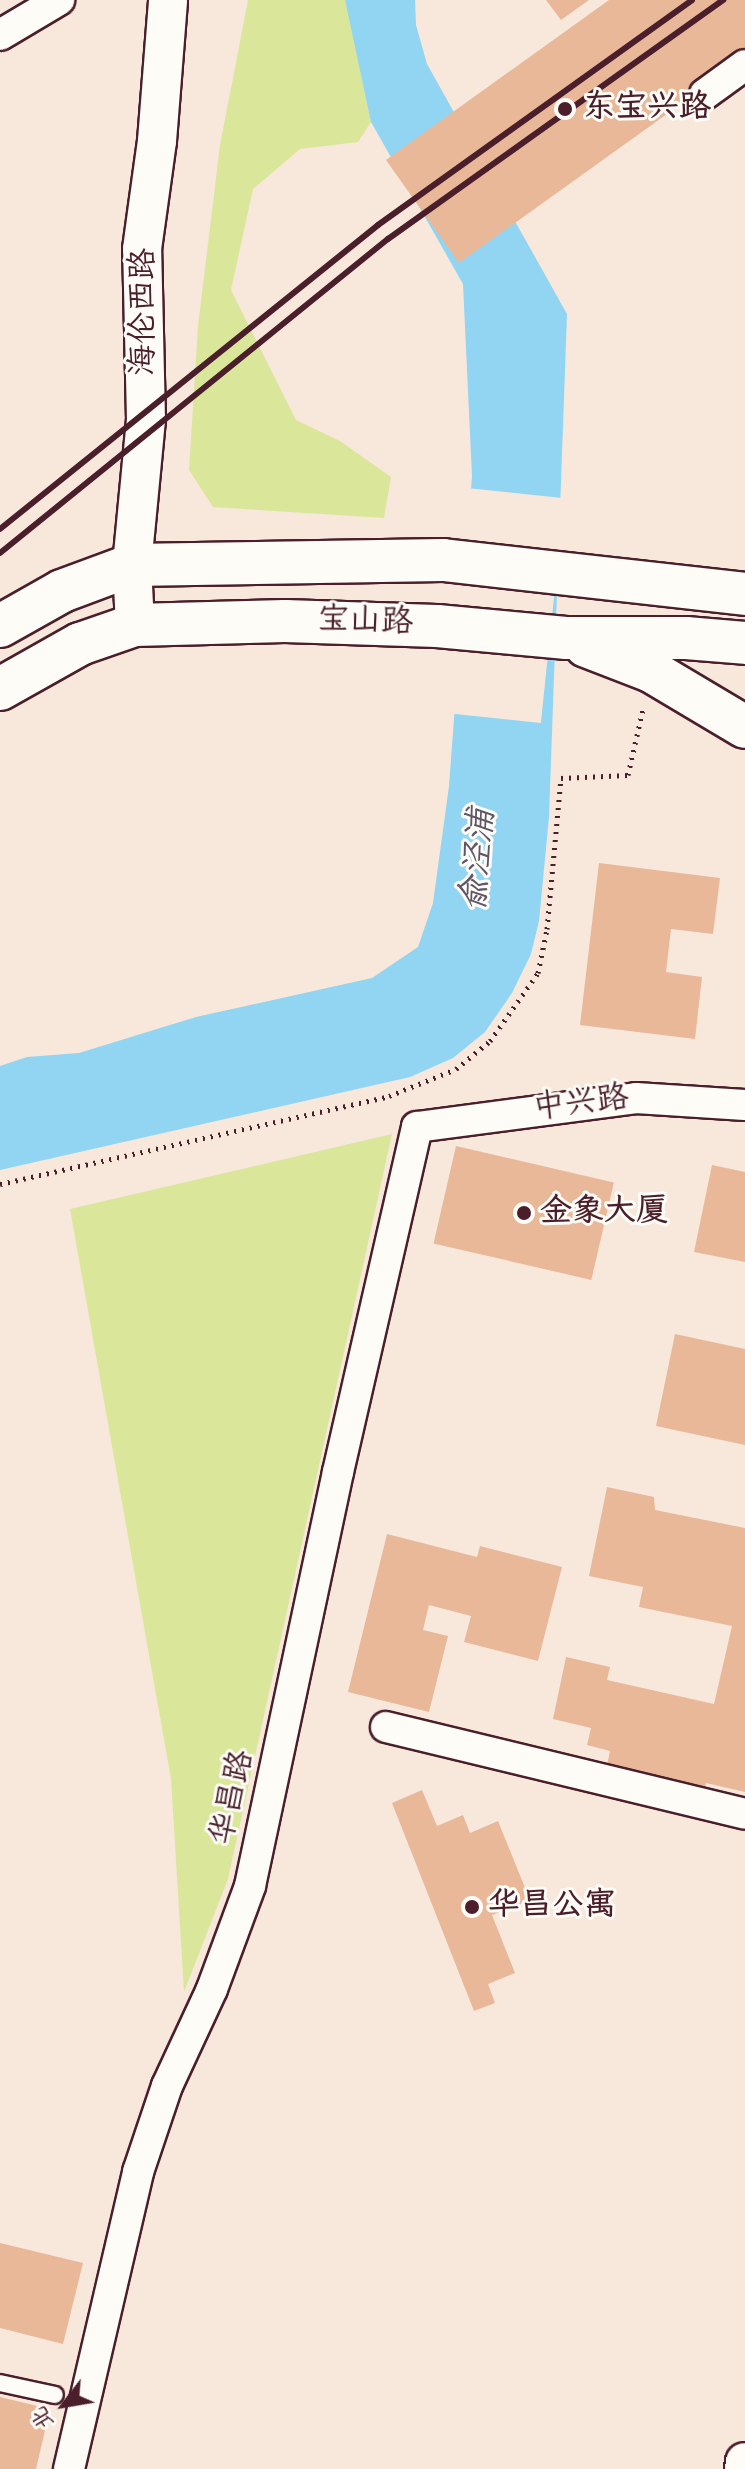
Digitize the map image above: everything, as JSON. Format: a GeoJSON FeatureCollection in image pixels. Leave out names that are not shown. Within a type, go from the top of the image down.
{"type":"FeatureCollection","features":[{"type":"Feature","properties":{"kind":"main road","name":"宝山路"},"geometry":{"type":"LineString","coordinates":[[0,626],[62,591],[132,565],[443,560],[745,594]]}},
{"type":"Feature","properties":{"kind":"main road","name":"宝山路"},"geometry":{"type":"LineString","coordinates":[[0,689],[80,644],[135,625],[285,621],[437,626],[567,638],[686,638],[745,643]]}},
{"type":"Feature","properties":{"kind":"main road"},"geometry":{"type":"LineString","coordinates":[[567,638],[651,671],[745,727]]}},
{"type":"Feature","properties":{"kind":"street"},"geometry":{"type":"LineString","coordinates":[[0,35],[59,0]]}},
{"type":"Feature","properties":{"kind":"street","name":"海伦西路"},"geometry":{"type":"LineString","coordinates":[[135,625],[132,565],[146,420],[142,249],[157,141],[168,0]]}},
{"type":"Feature","properties":{"kind":"street"},"geometry":{"type":"LineString","coordinates":[[705,94],[745,65]]}},
{"type":"Feature","properties":{"kind":"street","name":"中兴路"},"geometry":{"type":"LineString","coordinates":[[417,1127],[609,1100],[675,1098],[745,1105]]}},
{"type":"Feature","properties":{"kind":"street","name":"华昌路"},"geometry":{"type":"LineString","coordinates":[[69,2469],[138,2172],[167,2086],[212,1989],[250,1886],[338,1472],[417,1127]]}},
{"type":"Feature","properties":{"kind":"street"},"geometry":{"type":"LineString","coordinates":[[386,1727],[745,1814]]}},
{"type":"Feature","properties":{"kind":"street"},"geometry":{"type":"LineString","coordinates":[[744,2469],[745,2462]]}},
{"type":"Feature","properties":{"kind":"lane"},"geometry":{"type":"LineString","coordinates":[[0,2383],[55,2395]]}},
{"type":"Feature","properties":{"kind":"path"},"geometry":{"type":"LineString","coordinates":[[0,1184],[389,1096],[456,1069],[490,1041],[538,973],[547,929],[561,778],[628,775],[651,671]]}},
{"type":"Feature","properties":{"kind":"green space"},"geometry":{"type":"Polygon","coordinates":[[[248,0],[345,0],[355,38],[371,122],[358,142],[300,149],[253,189],[231,290],[296,420],[340,441],[391,477],[384,518],[213,507],[189,470],[198,326],[220,145],[248,0]]]}},
{"type":"Feature","properties":{"kind":"green space"},"geometry":{"type":"Polygon","coordinates":[[[392,1134],[228,1879],[184,1992],[171,1779],[70,1209],[392,1134]]]}},
{"type":"Feature","properties":{"kind":"water","name":"俞泾浦"},"geometry":{"type":"Polygon","coordinates":[[[345,0],[415,0],[416,25],[427,64],[567,314],[549,817],[539,921],[531,954],[512,993],[485,1032],[453,1058],[410,1077],[0,1170],[0,1066],[27,1057],[79,1053],[196,1017],[372,978],[418,947],[433,903],[449,786],[472,476],[463,284],[371,122],[345,0]]]}},
{"type":"Feature","properties":{"kind":"pier"},"geometry":{"type":"Polygon","coordinates":[[[467,488],[564,498],[541,723],[443,713],[467,488]]]}},
{"type":"Feature","properties":{"kind":"building"},"geometry":{"type":"Polygon","coordinates":[[[546,0],[589,0],[561,20],[546,0]]]}},
{"type":"Feature","properties":{"kind":"building","name":"东宝兴路"},"geometry":{"type":"Polygon","coordinates":[[[609,0],[745,0],[745,58],[459,263],[386,160],[609,0]]]}},
{"type":"Feature","properties":{"kind":"building"},"geometry":{"type":"Polygon","coordinates":[[[599,863],[720,878],[713,934],[671,929],[666,972],[702,977],[695,1039],[580,1025],[599,863]]]}},
{"type":"Feature","properties":{"kind":"building","name":"金象大厦"},"geometry":{"type":"Polygon","coordinates":[[[456,1146],[614,1182],[591,1280],[434,1243],[456,1146]]]}},
{"type":"Feature","properties":{"kind":"building"},"geometry":{"type":"Polygon","coordinates":[[[712,1165],[745,1172],[745,1262],[694,1252],[712,1165]]]}},
{"type":"Feature","properties":{"kind":"building"},"geometry":{"type":"Polygon","coordinates":[[[675,1334],[745,1349],[745,1445],[656,1426],[675,1334]]]}},
{"type":"Feature","properties":{"kind":"building"},"geometry":{"type":"Polygon","coordinates":[[[607,1487],[654,1497],[655,1510],[745,1528],[745,1792],[706,1783],[703,1796],[605,1775],[610,1751],[587,1745],[591,1728],[553,1719],[566,1657],[610,1667],[607,1680],[714,1704],[732,1626],[639,1607],[643,1587],[589,1576],[607,1487]]]}},
{"type":"Feature","properties":{"kind":"building"},"geometry":{"type":"Polygon","coordinates":[[[387,1534],[477,1557],[480,1546],[562,1567],[538,1661],[464,1642],[471,1616],[429,1605],[423,1630],[448,1636],[429,1712],[348,1692],[387,1534]]]}},
{"type":"Feature","properties":{"kind":"building","name":"华昌公寓"},"geometry":{"type":"Polygon","coordinates":[[[422,1790],[437,1826],[463,1815],[470,1833],[498,1821],[530,1900],[492,1915],[515,1973],[488,1984],[495,2003],[474,2011],[392,1803],[422,1790]]]}},
{"type":"Feature","properties":{"kind":"building"},"geometry":{"type":"Polygon","coordinates":[[[0,2243],[83,2263],[63,2344],[0,2328],[0,2243]]]}},
{"type":"Feature","properties":{"kind":"building"},"geometry":{"type":"Polygon","coordinates":[[[0,2397],[50,2409],[36,2469],[0,2469],[0,2397]]]}},
{"type":"Feature","properties":{"kind":"railway"},"geometry":{"type":"LineString","coordinates":[[0,529],[378,225],[692,0]]}},
{"type":"Feature","properties":{"kind":"railway"},"geometry":{"type":"LineString","coordinates":[[0,553],[388,239],[723,0]]}},
{"type":"Feature","properties":{"kind":"place","name":"东宝兴路"},"geometry":{"type":"Point","coordinates":[565,109]}},
{"type":"Feature","properties":{"kind":"place","name":"金象大厦"},"geometry":{"type":"Point","coordinates":[524,1213]}},
{"type":"Feature","properties":{"kind":"place","name":"华昌公寓"},"geometry":{"type":"Point","coordinates":[472,1907]}}]}
